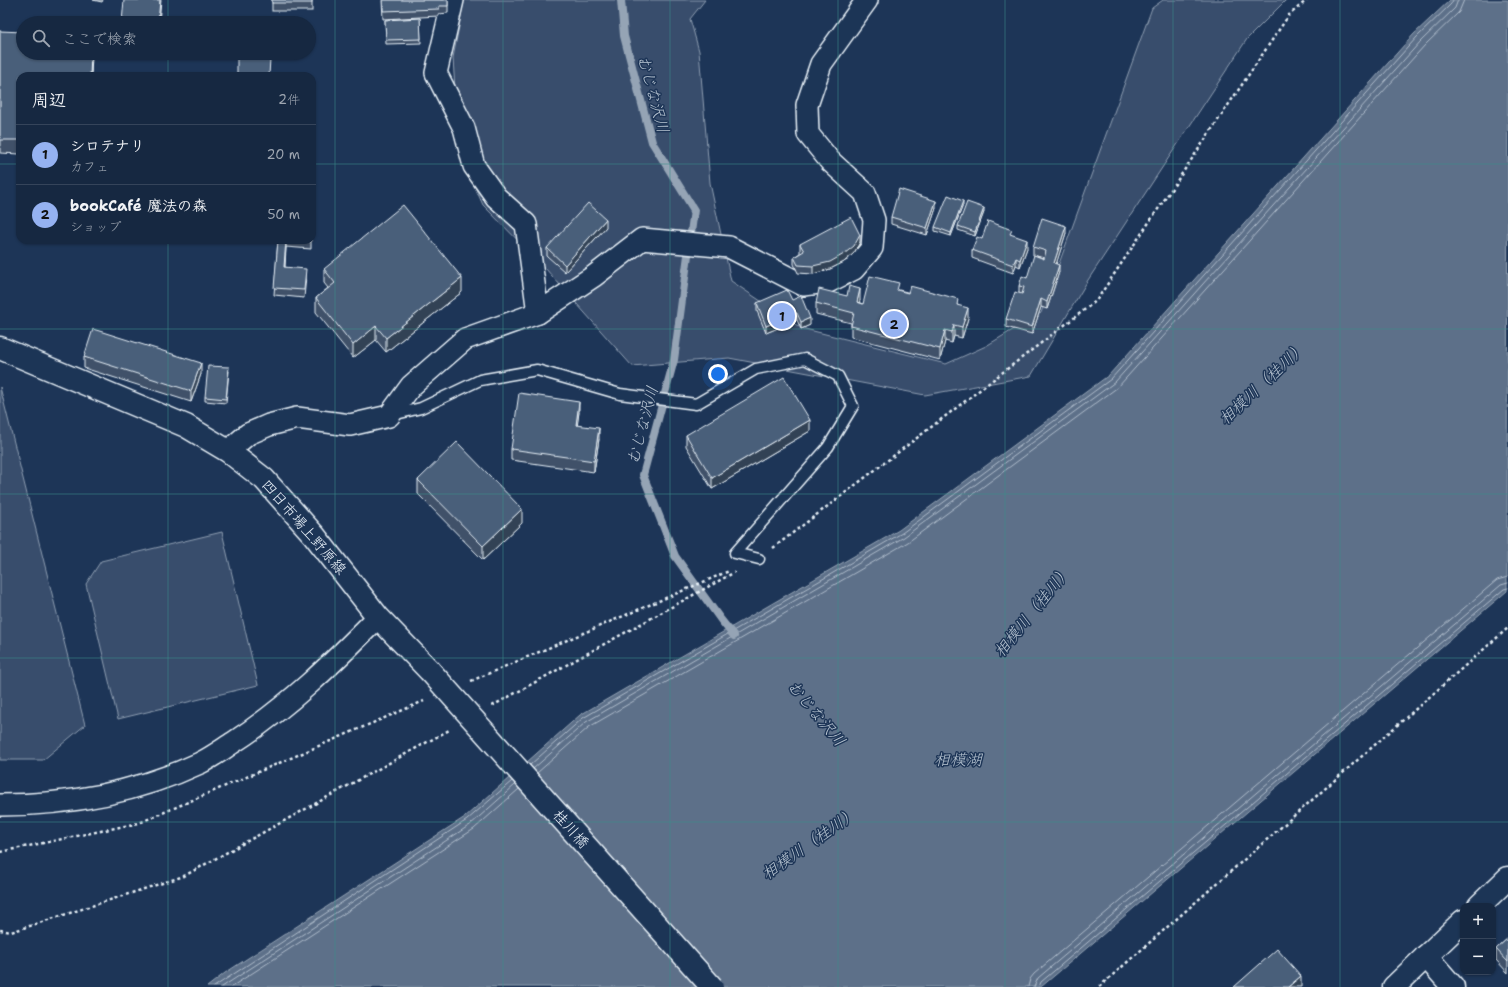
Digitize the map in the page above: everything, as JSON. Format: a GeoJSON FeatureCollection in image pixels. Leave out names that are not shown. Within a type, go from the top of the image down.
{"type":"FeatureCollection","features":[{"type":"Feature","properties":{"kind":"main road","name":"四日市場上野原線"},"geometry":{"type":"LineString","coordinates":[[0,348],[186,426],[228,451],[264,479],[314,535],[378,617],[430,671]]}},
{"type":"Feature","properties":{"kind":"main road","name":"桂川橋"},"geometry":{"type":"LineString","coordinates":[[430,671],[712,987]]}},
{"type":"Feature","properties":{"kind":"main road"},"geometry":{"type":"LineString","coordinates":[[1482,903],[1508,878]]}},
{"type":"Feature","properties":{"kind":"main road"},"geometry":{"type":"LineString","coordinates":[[1394,987],[1460,924]]}},
{"type":"Feature","properties":{"kind":"main road"},"geometry":{"type":"LineString","coordinates":[[1426,956],[1453,987]]}},
{"type":"Feature","properties":{"kind":"street"},"geometry":{"type":"LineString","coordinates":[[453,0],[436,73],[464,128],[474,166],[496,197],[526,224],[538,313]]}},
{"type":"Feature","properties":{"kind":"street"},"geometry":{"type":"LineString","coordinates":[[228,451],[248,434],[269,425],[297,418],[350,426],[388,416],[411,386],[465,339],[538,313],[594,276],[642,239],[729,247],[803,285],[828,282],[854,269],[872,248],[874,220],[865,194],[830,161],[808,134],[807,105],[821,64],[867,0]]}},
{"type":"Feature","properties":{"kind":"street"},"geometry":{"type":"LineString","coordinates":[[0,805],[33,805],[98,796],[167,777],[202,762],[265,722],[332,663],[378,617]]}},
{"type":"Feature","properties":{"kind":"lane"},"geometry":{"type":"LineString","coordinates":[[388,416],[420,408],[480,380],[537,370],[620,394],[696,404],[756,369],[805,359],[838,376],[853,406],[828,447],[735,553],[759,559]]}},
{"type":"Feature","properties":{"kind":"path"},"geometry":{"type":"LineString","coordinates":[[491,707],[759,559],[1096,300],[1289,15],[1307,0]]}},
{"type":"Feature","properties":{"kind":"path"},"geometry":{"type":"LineString","coordinates":[[469,682],[759,559]]}},
{"type":"Feature","properties":{"kind":"path"},"geometry":{"type":"LineString","coordinates":[[1099,987],[1508,628]]}},
{"type":"Feature","properties":{"kind":"path"},"geometry":{"type":"LineString","coordinates":[[0,852],[139,822],[425,701]]}},
{"type":"Feature","properties":{"kind":"path"},"geometry":{"type":"LineString","coordinates":[[0,930],[11,932],[184,876],[456,726]]}},
{"type":"Feature","properties":{"kind":"shaded area"},"geometry":{"type":"Polygon","coordinates":[[[464,0],[705,0],[690,19],[699,51],[710,183],[731,281],[801,328],[946,364],[986,346],[1041,313],[1152,8],[1163,0],[1286,0],[1247,39],[1088,280],[1031,376],[925,395],[729,358],[632,366],[545,268],[483,205],[459,152],[453,58],[464,0]]]}},
{"type":"Feature","properties":{"kind":"shaded area"},"geometry":{"type":"Polygon","coordinates":[[[0,387],[85,725],[43,760],[0,760],[0,387]]]}},
{"type":"Feature","properties":{"kind":"shaded area"},"geometry":{"type":"Polygon","coordinates":[[[222,532],[258,685],[118,719],[86,584],[101,561],[222,532]]]}},
{"type":"Feature","properties":{"kind":"water","name":"相模湖"},"geometry":{"type":"Polygon","coordinates":[[[1450,0],[1508,0],[1507,591],[1041,987],[207,987],[225,973],[465,817],[580,715],[899,530],[1109,375],[1414,34],[1450,0]]]}},
{"type":"Feature","properties":{"kind":"building"},"geometry":{"type":"Polygon","coordinates":[[[124,0],[160,0],[159,16],[123,16],[124,0]]]}},
{"type":"Feature","properties":{"kind":"building"},"geometry":{"type":"Polygon","coordinates":[[[272,0],[312,0],[312,3],[272,3],[272,0]]]}},
{"type":"Feature","properties":{"kind":"building"},"geometry":{"type":"Polygon","coordinates":[[[383,0],[448,0],[448,6],[439,6],[439,9],[383,11],[383,0]]]}},
{"type":"Feature","properties":{"kind":"building"},"geometry":{"type":"Polygon","coordinates":[[[420,18],[421,39],[386,40],[385,20],[420,18]]]}},
{"type":"Feature","properties":{"kind":"building"},"geometry":{"type":"Polygon","coordinates":[[[0,31],[16,32],[16,60],[91,60],[90,72],[16,72],[16,140],[0,140],[0,31]]]}},
{"type":"Feature","properties":{"kind":"building"},"geometry":{"type":"Polygon","coordinates":[[[237,60],[270,60],[269,72],[237,72],[237,60]]]}},
{"type":"Feature","properties":{"kind":"building"},"geometry":{"type":"Polygon","coordinates":[[[899,189],[936,201],[927,228],[891,217],[899,189]]]}},
{"type":"Feature","properties":{"kind":"building"},"geometry":{"type":"Polygon","coordinates":[[[948,195],[963,201],[951,233],[935,227],[948,195]]]}},
{"type":"Feature","properties":{"kind":"building"},"geometry":{"type":"Polygon","coordinates":[[[967,202],[984,208],[975,232],[958,226],[967,202]]]}},
{"type":"Feature","properties":{"kind":"building"},"geometry":{"type":"Polygon","coordinates":[[[588,203],[606,219],[565,265],[547,248],[588,203]]]}},
{"type":"Feature","properties":{"kind":"building"},"geometry":{"type":"Polygon","coordinates":[[[403,205],[462,278],[386,338],[376,326],[353,345],[316,298],[335,283],[324,269],[403,205]]]}},
{"type":"Feature","properties":{"kind":"building"},"geometry":{"type":"Polygon","coordinates":[[[851,217],[860,235],[854,246],[830,262],[813,266],[798,265],[794,257],[804,251],[800,244],[851,217]]]}},
{"type":"Feature","properties":{"kind":"building"},"geometry":{"type":"Polygon","coordinates":[[[1042,218],[1066,226],[1054,263],[1059,265],[1047,302],[1041,299],[1032,327],[1006,319],[1015,292],[1022,294],[1024,287],[1019,286],[1022,276],[1027,278],[1034,255],[1044,259],[1046,251],[1033,247],[1042,218]]]}},
{"type":"Feature","properties":{"kind":"building"},"geometry":{"type":"Polygon","coordinates":[[[988,221],[1012,230],[1010,234],[1027,240],[1020,260],[1016,258],[1013,265],[972,250],[977,237],[982,239],[988,221]]]}},
{"type":"Feature","properties":{"kind":"building"},"geometry":{"type":"Polygon","coordinates":[[[278,244],[286,244],[284,267],[306,269],[304,290],[274,288],[278,244]]]}},
{"type":"Feature","properties":{"kind":"building"},"geometry":{"type":"Polygon","coordinates":[[[870,276],[899,283],[897,290],[908,293],[910,286],[958,299],[957,305],[968,308],[962,327],[954,325],[952,332],[945,330],[940,349],[851,326],[854,313],[816,303],[819,289],[847,296],[849,286],[860,289],[857,302],[863,304],[870,276]]]}},
{"type":"Feature","properties":{"kind":"building"},"geometry":{"type":"Polygon","coordinates":[[[787,290],[792,300],[801,296],[810,318],[801,322],[797,313],[766,326],[757,303],[787,290]]]}},
{"type":"Feature","properties":{"kind":"building"},"geometry":{"type":"Polygon","coordinates":[[[93,329],[201,363],[191,391],[84,357],[93,329]]]}},
{"type":"Feature","properties":{"kind":"building"},"geometry":{"type":"Polygon","coordinates":[[[208,366],[229,367],[226,399],[205,397],[208,366]]]}},
{"type":"Feature","properties":{"kind":"building"},"geometry":{"type":"Polygon","coordinates":[[[784,377],[810,420],[712,478],[686,435],[784,377]]]}},
{"type":"Feature","properties":{"kind":"building"},"geometry":{"type":"Polygon","coordinates":[[[519,393],[579,402],[576,425],[599,428],[594,461],[511,449],[519,393]]]}},
{"type":"Feature","properties":{"kind":"building"},"geometry":{"type":"Polygon","coordinates":[[[457,442],[522,509],[483,546],[418,480],[457,442]]]}},
{"type":"Feature","properties":{"kind":"building"},"geometry":{"type":"Polygon","coordinates":[[[1508,938],[1508,962],[1496,949],[1508,938]]]}},
{"type":"Feature","properties":{"kind":"building"},"geometry":{"type":"Polygon","coordinates":[[[1277,949],[1301,976],[1288,987],[1234,987],[1277,949]]]}},
{"type":"Feature","properties":{"kind":"waterway","name":"むじな沢川"},"geometry":{"type":"LineString","coordinates":[[621,0],[624,36],[652,142],[694,210],[674,360],[643,475],[675,556],[734,636]]}},
{"type":"Feature","properties":{"kind":"place","name":"シロテナリ"},"geometry":{"type":"Point","coordinates":[782,316]}},
{"type":"Feature","properties":{"kind":"place","name":"bookCafé 魔法の森"},"geometry":{"type":"Point","coordinates":[894,324]}},
{"type":"Feature","properties":{"kind":"water label","name":"相模川（桂川）"},"geometry":{"type":"Point","coordinates":[1262,383]}},
{"type":"Feature","properties":{"kind":"water label","name":"相模川（桂川）"},"geometry":{"type":"Point","coordinates":[1032,611]}},
{"type":"Feature","properties":{"kind":"water label","name":"相模川（桂川）"},"geometry":{"type":"Point","coordinates":[809,843]}}]}
